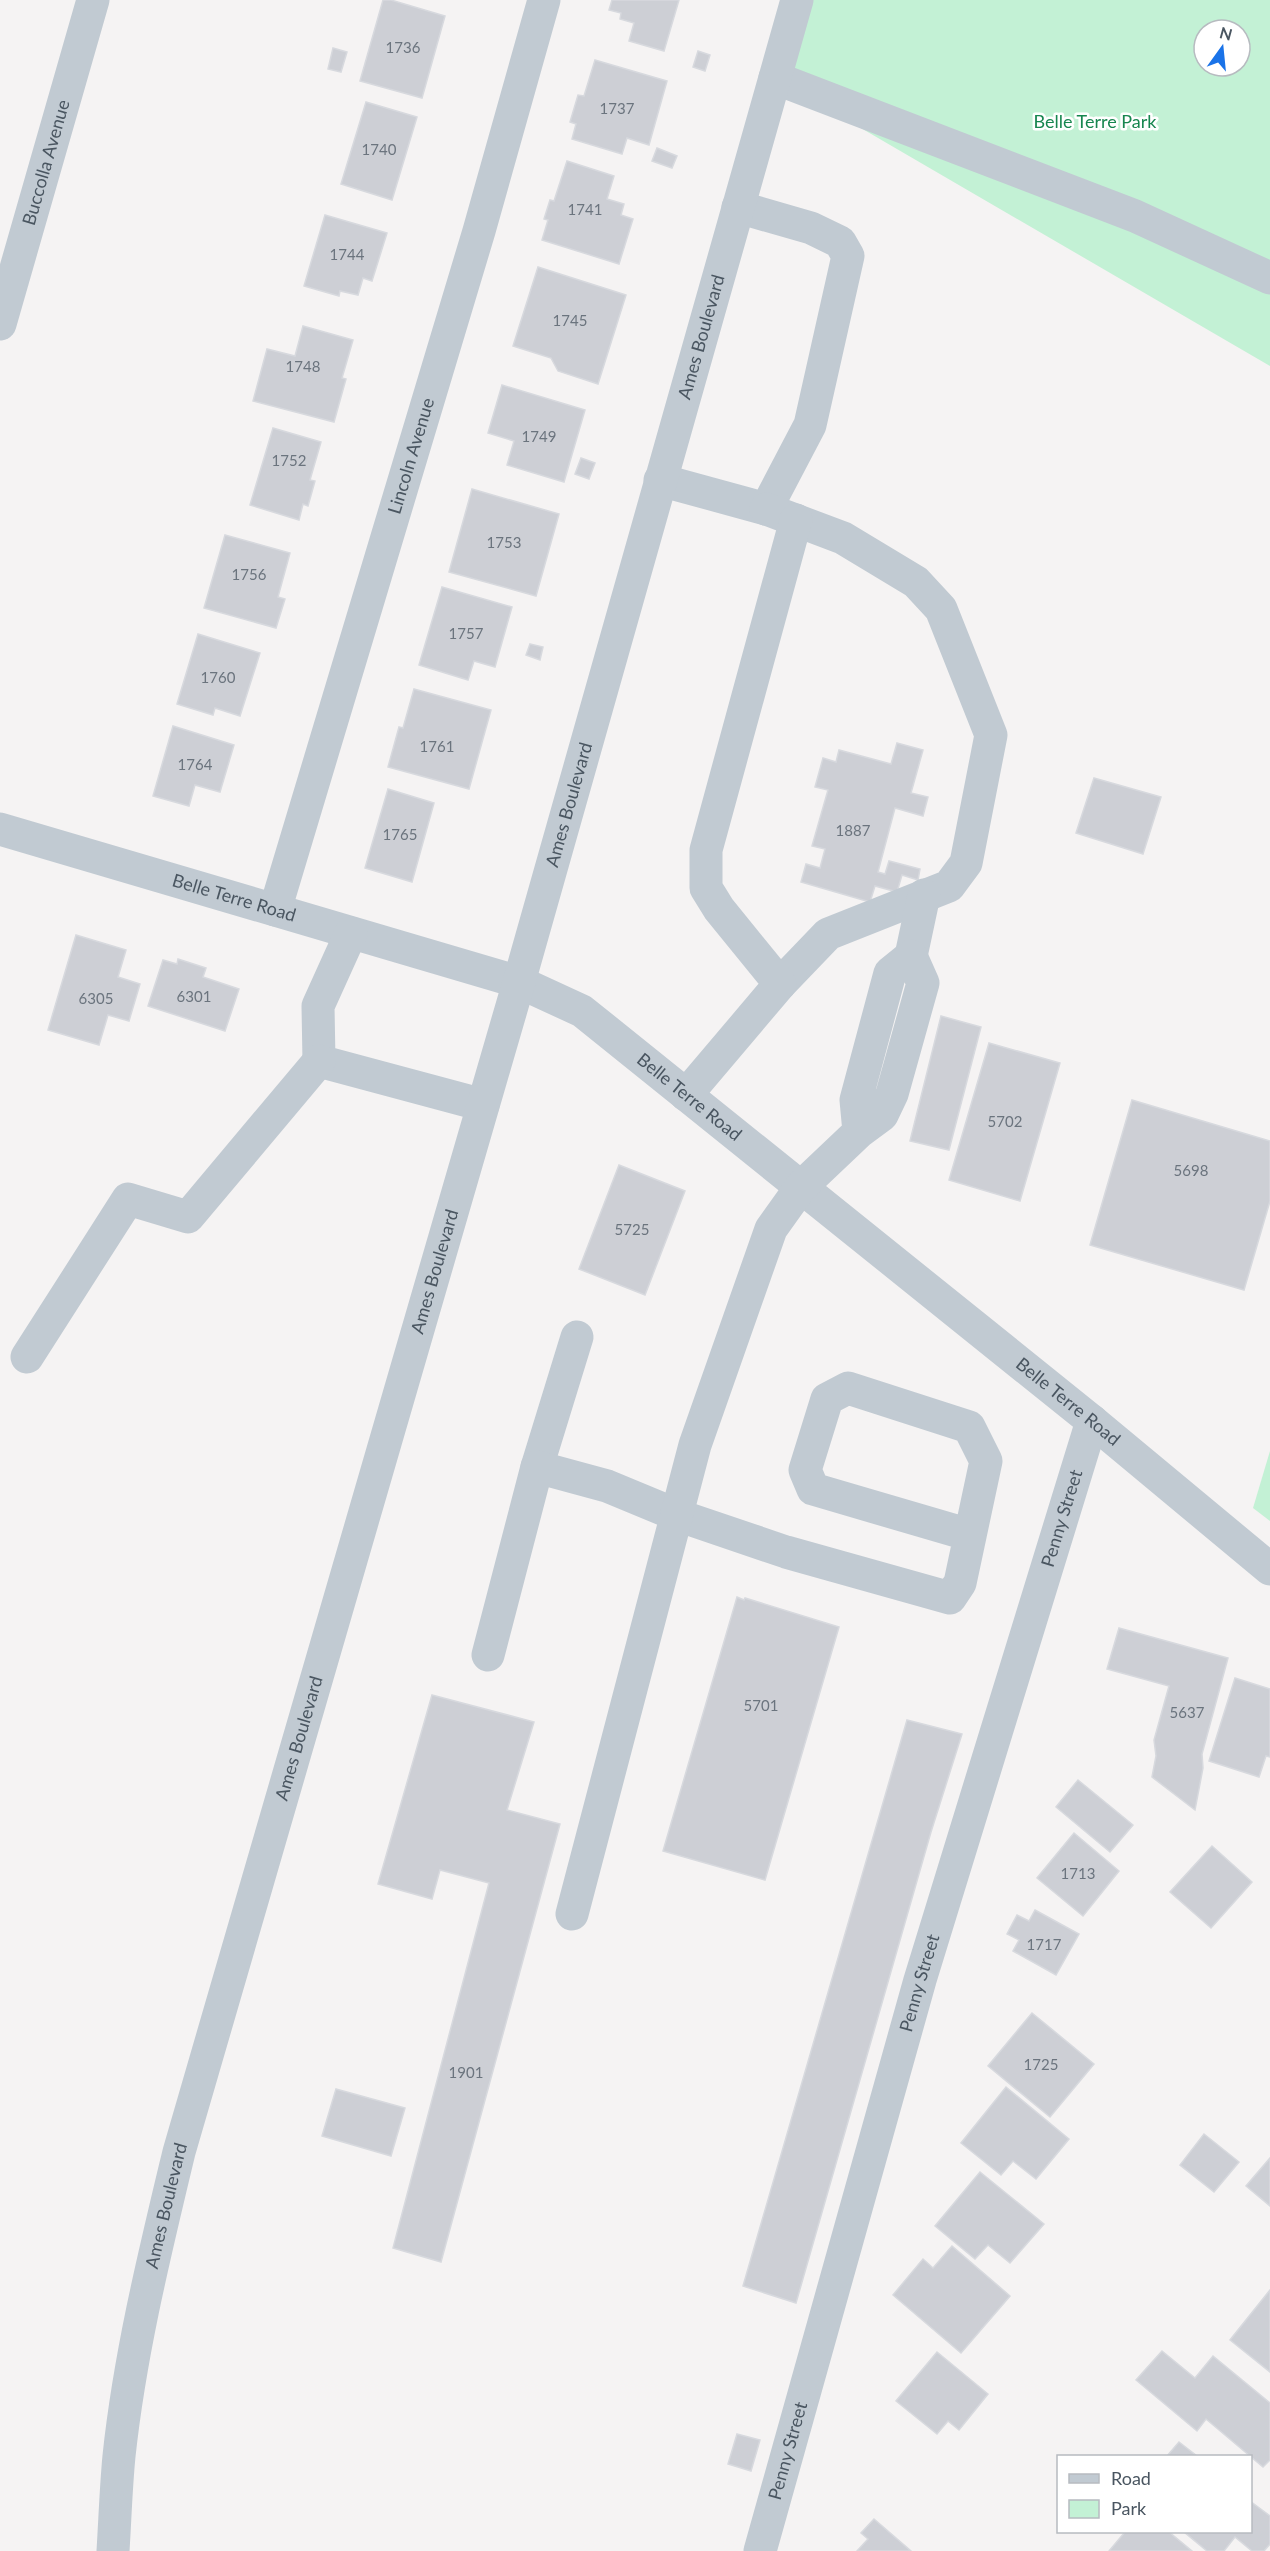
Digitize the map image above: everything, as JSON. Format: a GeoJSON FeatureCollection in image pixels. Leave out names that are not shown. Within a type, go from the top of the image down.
{"type":"FeatureCollection","features":[{"type":"Feature","properties":{"kind":"street","name":"Buccolla Avenue"},"geometry":{"type":"LineString","coordinates":[[0,324],[8,265],[93,0]]}},
{"type":"Feature","properties":{"kind":"street","name":"Lincoln Avenue"},"geometry":{"type":"LineString","coordinates":[[275,910],[476,242],[544,0]]}},
{"type":"Feature","properties":{"kind":"street","name":"Ames Boulevard"},"geometry":{"type":"LineString","coordinates":[[112,2551],[119,2456],[135,2354],[155,2252],[179,2152],[519,982],[797,0]]}},
{"type":"Feature","properties":{"kind":"street"},"geometry":{"type":"LineString","coordinates":[[775,78],[1135,216],[1270,278]]}},
{"type":"Feature","properties":{"kind":"street"},"geometry":{"type":"LineString","coordinates":[[738,207],[811,228],[840,242],[848,256],[810,425],[781,515],[706,850],[705,888],[726,918],[780,984]]}},
{"type":"Feature","properties":{"kind":"street"},"geometry":{"type":"LineString","coordinates":[[660,480],[781,515],[843,538],[916,582],[941,609],[991,735],[966,863],[949,886],[828,934],[780,984],[686,1095]]}},
{"type":"Feature","properties":{"kind":"street","name":"Belle Terre Road"},"geometry":{"type":"LineString","coordinates":[[0,829],[519,982],[582,1011],[1092,1421],[1270,1569]]}},
{"type":"Feature","properties":{"kind":"street"},"geometry":{"type":"LineString","coordinates":[[572,1914],[695,1445],[771,1229],[801,1187],[859,1132],[882,1115],[892,1094],[923,983],[910,956],[924,895]]}},
{"type":"Feature","properties":{"kind":"street"},"geometry":{"type":"LineString","coordinates":[[27,1357],[128,1199],[188,1217],[319,1061],[318,1006],[351,933]]}},
{"type":"Feature","properties":{"kind":"street"},"geometry":{"type":"LineString","coordinates":[[319,1061],[483,1106]]}},
{"type":"Feature","properties":{"kind":"street"},"geometry":{"type":"LineString","coordinates":[[488,1655],[537,1467],[577,1337]]}},
{"type":"Feature","properties":{"kind":"street"},"geometry":{"type":"LineString","coordinates":[[537,1467],[607,1486],[677,1515],[786,1552],[950,1598],[960,1582],[986,1461],[969,1427],[848,1388],[827,1399],[805,1470],[813,1489],[970,1535]]}},
{"type":"Feature","properties":{"kind":"street","name":"Penny Street"},"geometry":{"type":"LineString","coordinates":[[760,2551],[920,1980],[1092,1421]]}},
{"type":"Feature","properties":{"kind":"green space","name":"Belle Terre Park"},"geometry":{"type":"Polygon","coordinates":[[[805,0],[1270,0],[1270,366],[775,78],[805,0]]]}},
{"type":"Feature","properties":{"kind":"green space"},"geometry":{"type":"Polygon","coordinates":[[[1270,1451],[1270,1521],[1253,1508],[1270,1451]]]}},
{"type":"Feature","properties":{"kind":"building"},"geometry":{"type":"Polygon","coordinates":[[[383,0],[391,0],[445,16],[422,98],[360,81],[383,0]]]}},
{"type":"Feature","properties":{"kind":"building"},"geometry":{"type":"Polygon","coordinates":[[[612,0],[679,0],[664,51],[629,41],[634,23],[620,19],[621,13],[609,10],[612,0]]]}},
{"type":"Feature","properties":{"kind":"building"},"geometry":{"type":"Polygon","coordinates":[[[333,48],[347,52],[341,72],[328,69],[333,48]]]}},
{"type":"Feature","properties":{"kind":"building"},"geometry":{"type":"Polygon","coordinates":[[[698,51],[710,55],[705,71],[693,67],[698,51]]]}},
{"type":"Feature","properties":{"kind":"building"},"geometry":{"type":"Polygon","coordinates":[[[595,60],[667,81],[649,145],[627,138],[622,154],[572,139],[576,124],[570,122],[578,95],[584,96],[595,60]]]}},
{"type":"Feature","properties":{"kind":"building"},"geometry":{"type":"Polygon","coordinates":[[[366,102],[417,117],[392,200],[341,184],[366,102]]]}},
{"type":"Feature","properties":{"kind":"building"},"geometry":{"type":"Polygon","coordinates":[[[657,148],[677,156],[672,168],[652,161],[657,148]]]}},
{"type":"Feature","properties":{"kind":"building"},"geometry":{"type":"Polygon","coordinates":[[[567,161],[614,176],[607,199],[624,204],[621,215],[633,219],[619,264],[542,240],[548,220],[544,219],[550,200],[554,201],[567,161]]]}},
{"type":"Feature","properties":{"kind":"building"},"geometry":{"type":"Polygon","coordinates":[[[325,215],[387,233],[372,281],[363,278],[358,295],[340,291],[339,296],[304,286],[325,215]]]}},
{"type":"Feature","properties":{"kind":"building"},"geometry":{"type":"Polygon","coordinates":[[[538,267],[626,295],[598,384],[558,371],[551,358],[513,346],[538,267]]]}},
{"type":"Feature","properties":{"kind":"building"},"geometry":{"type":"Polygon","coordinates":[[[303,326],[353,340],[342,378],[346,379],[334,422],[253,401],[267,349],[295,356],[303,326]]]}},
{"type":"Feature","properties":{"kind":"building"},"geometry":{"type":"Polygon","coordinates":[[[502,385],[585,410],[564,482],[507,465],[514,441],[488,433],[502,385]]]}},
{"type":"Feature","properties":{"kind":"building"},"geometry":{"type":"Polygon","coordinates":[[[273,428],[321,442],[310,480],[315,481],[308,506],[303,504],[299,520],[250,505],[273,428]]]}},
{"type":"Feature","properties":{"kind":"building"},"geometry":{"type":"Polygon","coordinates":[[[581,458],[595,463],[589,479],[575,474],[581,458]]]}},
{"type":"Feature","properties":{"kind":"building"},"geometry":{"type":"Polygon","coordinates":[[[472,489],[559,514],[536,596],[449,572],[472,489]]]}},
{"type":"Feature","properties":{"kind":"building"},"geometry":{"type":"Polygon","coordinates":[[[225,535],[290,553],[278,597],[285,599],[276,628],[204,608],[225,535]]]}},
{"type":"Feature","properties":{"kind":"building"},"geometry":{"type":"Polygon","coordinates":[[[442,587],[512,607],[495,667],[474,661],[468,680],[419,665],[442,587]]]}},
{"type":"Feature","properties":{"kind":"building"},"geometry":{"type":"Polygon","coordinates":[[[198,634],[260,653],[240,716],[215,708],[213,715],[177,704],[198,634]]]}},
{"type":"Feature","properties":{"kind":"building"},"geometry":{"type":"Polygon","coordinates":[[[530,644],[543,647],[540,660],[526,655],[530,644]]]}},
{"type":"Feature","properties":{"kind":"building"},"geometry":{"type":"Polygon","coordinates":[[[414,689],[491,710],[469,789],[388,767],[399,727],[403,728],[414,689]]]}},
{"type":"Feature","properties":{"kind":"building"},"geometry":{"type":"Polygon","coordinates":[[[173,726],[234,745],[220,792],[195,785],[189,806],[153,796],[173,726]]]}},
{"type":"Feature","properties":{"kind":"building"},"geometry":{"type":"Polygon","coordinates":[[[897,743],[923,750],[911,793],[928,797],[923,816],[895,808],[878,872],[885,874],[889,861],[920,869],[918,880],[902,875],[897,892],[875,886],[870,902],[801,882],[806,864],[820,868],[825,849],[812,846],[828,790],[815,787],[823,758],[836,762],[839,750],[891,764],[897,743]]]}},
{"type":"Feature","properties":{"kind":"building"},"geometry":{"type":"Polygon","coordinates":[[[1094,778],[1161,797],[1143,854],[1076,833],[1094,778]]]}},
{"type":"Feature","properties":{"kind":"building"},"geometry":{"type":"Polygon","coordinates":[[[388,789],[434,803],[412,882],[365,868],[388,789]]]}},
{"type":"Feature","properties":{"kind":"building"},"geometry":{"type":"Polygon","coordinates":[[[76,935],[126,950],[118,977],[140,984],[129,1021],[108,1015],[99,1045],[48,1030],[76,935]]]}},
{"type":"Feature","properties":{"kind":"building"},"geometry":{"type":"Polygon","coordinates":[[[178,959],[206,968],[203,977],[239,989],[225,1031],[148,1006],[163,960],[177,964],[178,959]]]}},
{"type":"Feature","properties":{"kind":"building"},"geometry":{"type":"Polygon","coordinates":[[[941,1016],[981,1027],[949,1150],[910,1141],[941,1016]]]}},
{"type":"Feature","properties":{"kind":"building"},"geometry":{"type":"Polygon","coordinates":[[[989,1043],[1060,1063],[1020,1201],[949,1180],[989,1043]]]}},
{"type":"Feature","properties":{"kind":"building"},"geometry":{"type":"Polygon","coordinates":[[[1132,1100],[1270,1141],[1270,1201],[1244,1290],[1090,1245],[1132,1100]]]}},
{"type":"Feature","properties":{"kind":"building"},"geometry":{"type":"Polygon","coordinates":[[[619,1165],[685,1191],[645,1295],[579,1269],[619,1165]]]}},
{"type":"Feature","properties":{"kind":"building"},"geometry":{"type":"Polygon","coordinates":[[[737,1597],[839,1627],[765,1880],[663,1851],[737,1597]]]}},
{"type":"Feature","properties":{"kind":"building"},"geometry":{"type":"Polygon","coordinates":[[[1119,1628],[1228,1658],[1202,1754],[1203,1768],[1195,1810],[1152,1777],[1156,1756],[1154,1740],[1169,1686],[1107,1669],[1119,1628]]]}},
{"type":"Feature","properties":{"kind":"building"},"geometry":{"type":"Polygon","coordinates":[[[1235,1678],[1270,1689],[1270,1757],[1266,1756],[1259,1777],[1209,1761],[1235,1678]]]}},
{"type":"Feature","properties":{"kind":"building"},"geometry":{"type":"Polygon","coordinates":[[[432,1695],[534,1722],[507,1810],[560,1824],[441,2262],[393,2248],[489,1883],[440,1870],[432,1899],[378,1884],[432,1695]]]}},
{"type":"Feature","properties":{"kind":"building"},"geometry":{"type":"Polygon","coordinates":[[[907,1720],[962,1734],[931,1832],[796,2303],[743,2286],[907,1720]]]}},
{"type":"Feature","properties":{"kind":"building"},"geometry":{"type":"Polygon","coordinates":[[[1078,1780],[1133,1825],[1110,1852],[1056,1807],[1078,1780]]]}},
{"type":"Feature","properties":{"kind":"building"},"geometry":{"type":"Polygon","coordinates":[[[1074,1833],[1119,1871],[1083,1916],[1037,1878],[1074,1833]]]}},
{"type":"Feature","properties":{"kind":"building"},"geometry":{"type":"Polygon","coordinates":[[[1212,1846],[1252,1882],[1211,1928],[1170,1892],[1212,1846]]]}},
{"type":"Feature","properties":{"kind":"building"},"geometry":{"type":"Polygon","coordinates":[[[1035,1910],[1079,1934],[1056,1975],[1013,1951],[1019,1940],[1007,1934],[1017,1915],[1029,1921],[1035,1910]]]}},
{"type":"Feature","properties":{"kind":"building"},"geometry":{"type":"Polygon","coordinates":[[[1032,2013],[1094,2064],[1050,2117],[988,2066],[1032,2013]]]}},
{"type":"Feature","properties":{"kind":"building"},"geometry":{"type":"Polygon","coordinates":[[[1006,2087],[1069,2139],[1036,2179],[1013,2161],[1001,2175],[961,2143],[1006,2087]]]}},
{"type":"Feature","properties":{"kind":"building"},"geometry":{"type":"Polygon","coordinates":[[[336,2089],[405,2108],[391,2156],[322,2136],[336,2089]]]}},
{"type":"Feature","properties":{"kind":"building"},"geometry":{"type":"Polygon","coordinates":[[[1204,2134],[1239,2162],[1214,2192],[1180,2165],[1204,2134]]]}},
{"type":"Feature","properties":{"kind":"building"},"geometry":{"type":"Polygon","coordinates":[[[1270,2158],[1270,2206],[1246,2186],[1270,2158]]]}},
{"type":"Feature","properties":{"kind":"building"},"geometry":{"type":"Polygon","coordinates":[[[980,2172],[1044,2224],[1010,2263],[988,2245],[975,2259],[935,2226],[980,2172]]]}},
{"type":"Feature","properties":{"kind":"building"},"geometry":{"type":"Polygon","coordinates":[[[952,2246],[1010,2296],[961,2353],[893,2295],[923,2259],[933,2268],[952,2246]]]}},
{"type":"Feature","properties":{"kind":"building"},"geometry":{"type":"Polygon","coordinates":[[[1270,2290],[1270,2372],[1230,2340],[1270,2290]]]}},
{"type":"Feature","properties":{"kind":"building"},"geometry":{"type":"Polygon","coordinates":[[[1162,2351],[1195,2378],[1213,2356],[1270,2403],[1270,2460],[1263,2467],[1252,2458],[1252,2455],[1249,2455],[1206,2419],[1197,2431],[1136,2380],[1162,2351]]]}},
{"type":"Feature","properties":{"kind":"building"},"geometry":{"type":"Polygon","coordinates":[[[937,2352],[988,2394],[959,2430],[948,2421],[937,2434],[896,2401],[937,2352]]]}},
{"type":"Feature","properties":{"kind":"building"},"geometry":{"type":"Polygon","coordinates":[[[737,2434],[760,2440],[751,2471],[728,2464],[737,2434]]]}},
{"type":"Feature","properties":{"kind":"building"},"geometry":{"type":"Polygon","coordinates":[[[1179,2442],[1196,2455],[1168,2455],[1179,2442]]]}},
{"type":"Feature","properties":{"kind":"building"},"geometry":{"type":"Polygon","coordinates":[[[1252,2502],[1270,2516],[1270,2544],[1264,2551],[1252,2551],[1235,2537],[1224,2551],[1207,2551],[1185,2533],[1252,2533],[1252,2502]]]}},
{"type":"Feature","properties":{"kind":"building"},"geometry":{"type":"Polygon","coordinates":[[[874,2519],[911,2551],[857,2551],[868,2539],[861,2533],[874,2519]]]}},
{"type":"Feature","properties":{"kind":"building"},"geometry":{"type":"Polygon","coordinates":[[[1124,2533],[1170,2533],[1192,2551],[1109,2551],[1124,2533]]]}}]}
